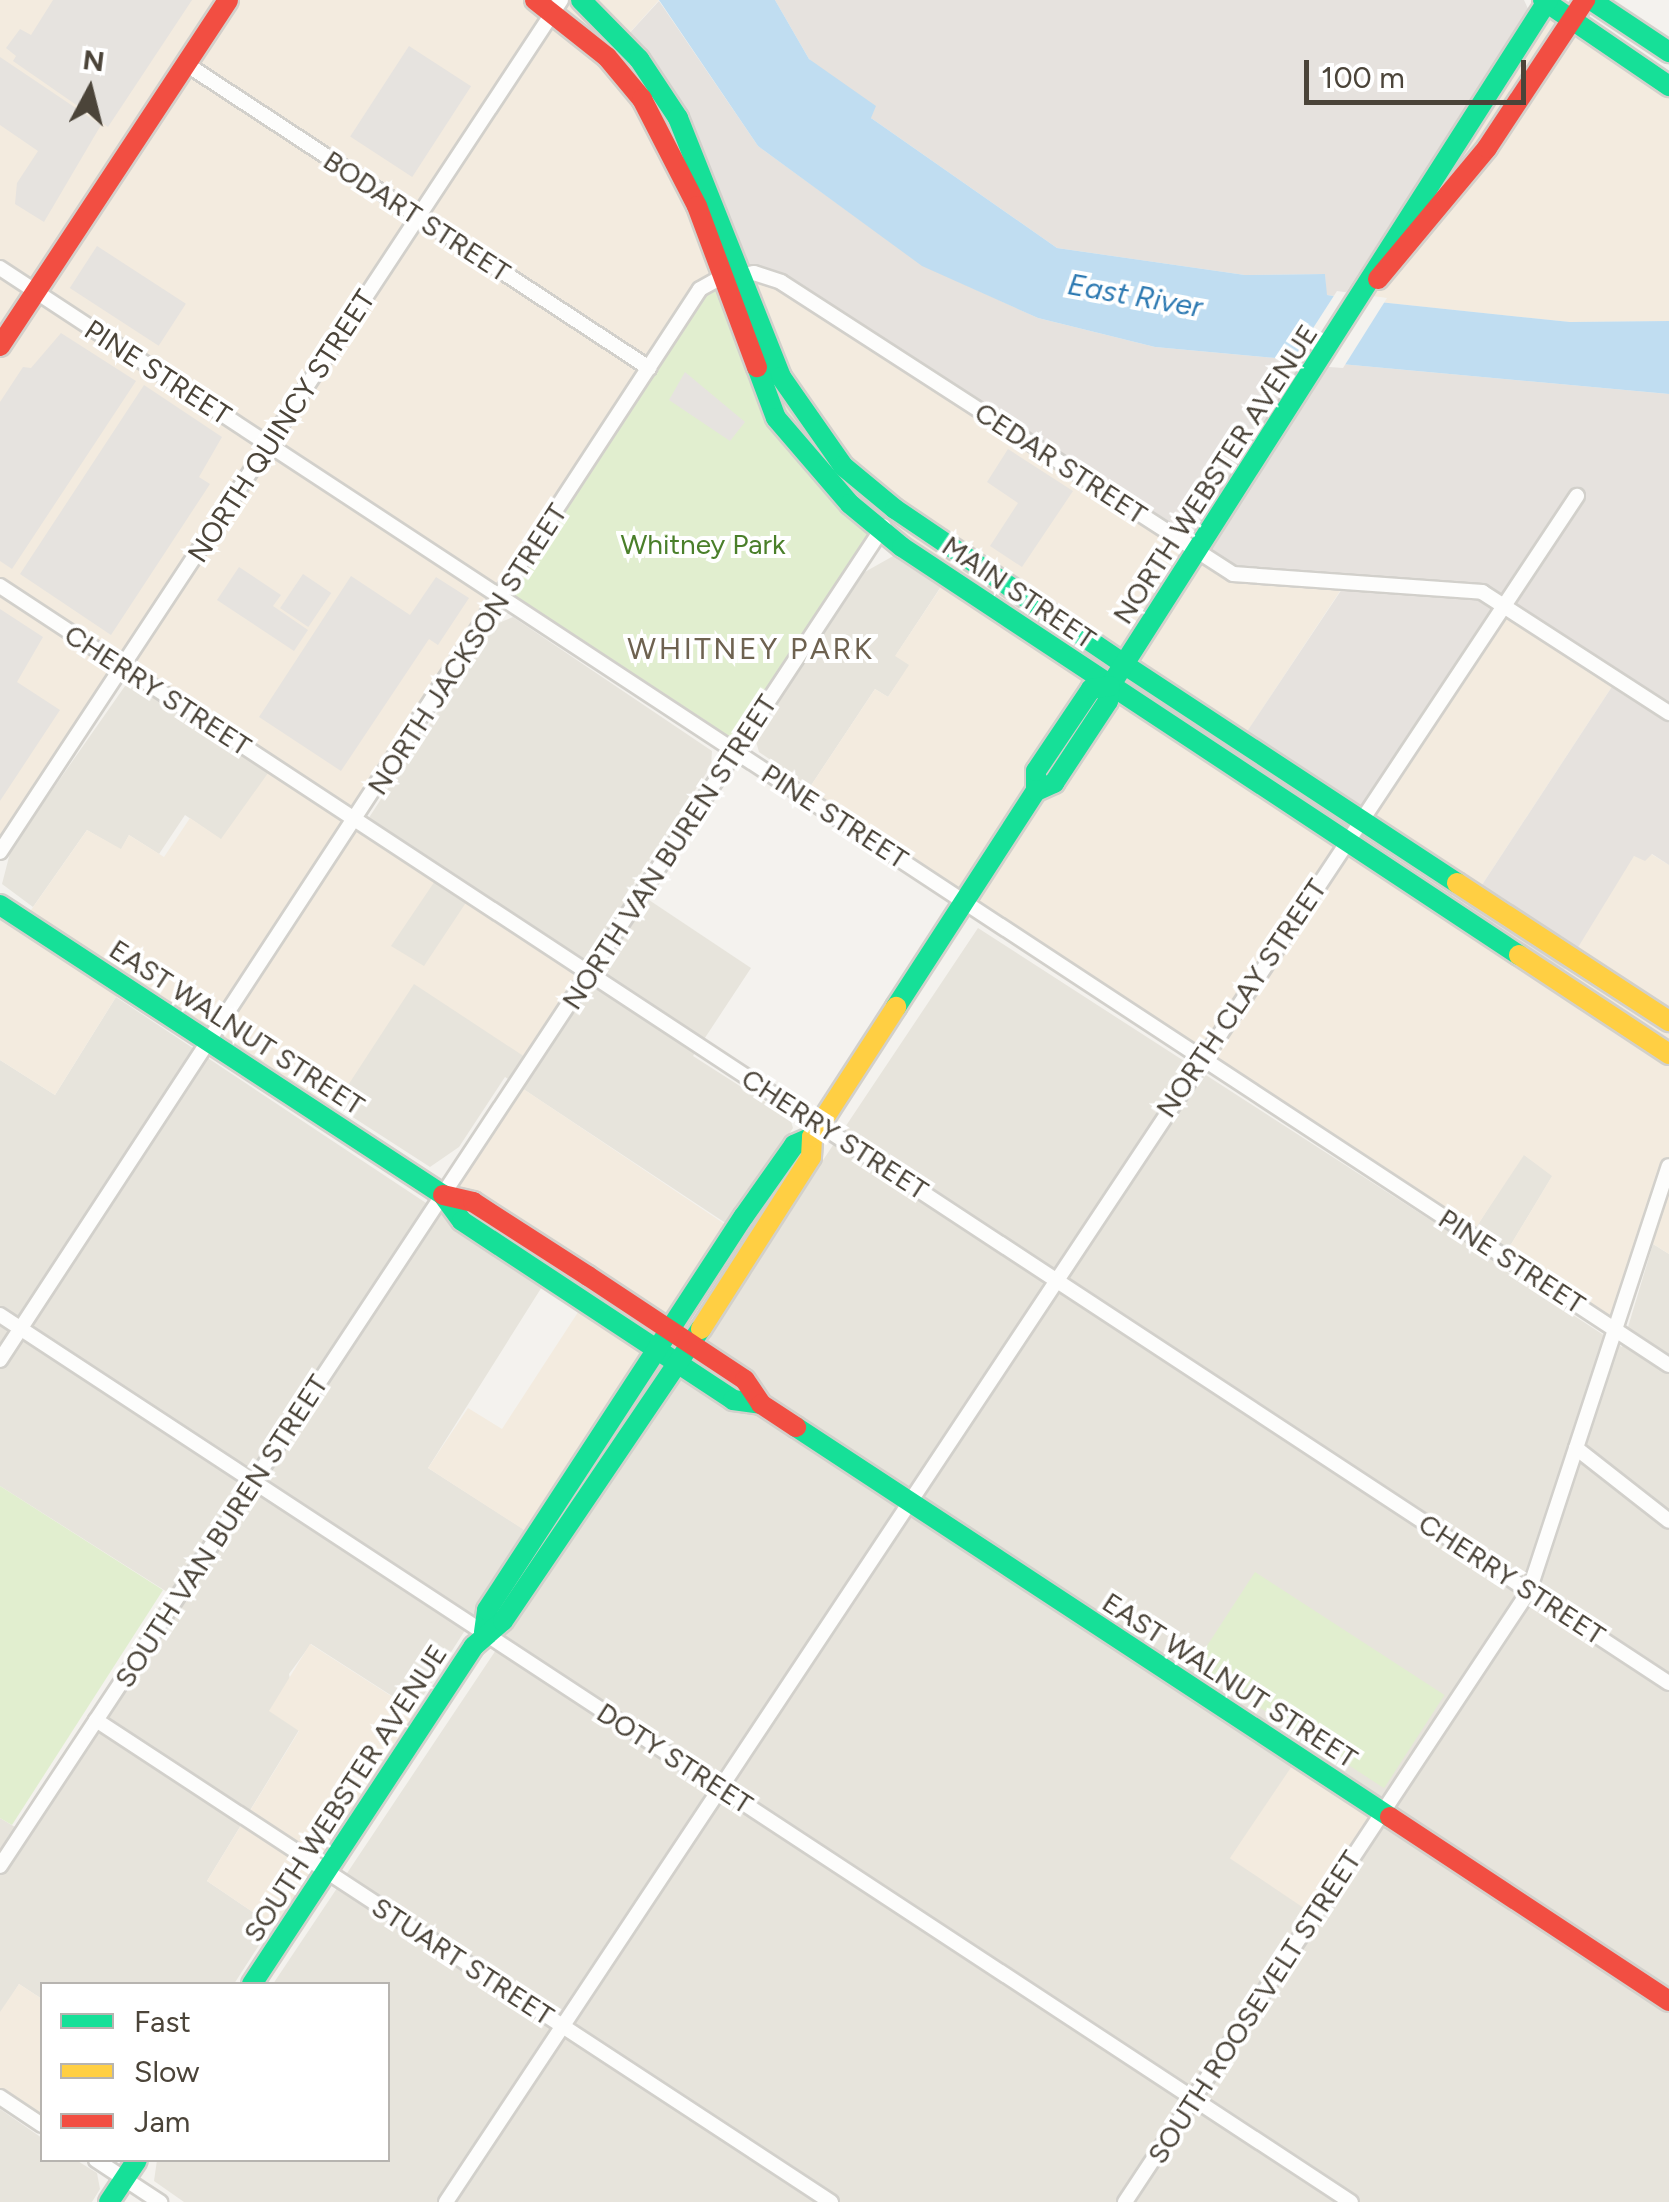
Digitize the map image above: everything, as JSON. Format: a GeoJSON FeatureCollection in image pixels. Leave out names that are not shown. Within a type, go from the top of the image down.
{"type":"FeatureCollection","features":[{"type":"Feature","properties":{"kind":"main road"},"geometry":{"type":"LineString","coordinates":[[0,346],[228,0]]}},
{"type":"Feature","properties":{"kind":"main road","name":"MAIN STREET"},"geometry":{"type":"LineString","coordinates":[[535,0],[558,6],[607,56],[642,100],[735,275],[794,402],[843,466],[895,509],[1125,665],[1669,1021]]}},
{"type":"Feature","properties":{"kind":"main road","name":"MAIN STREET"},"geometry":{"type":"LineString","coordinates":[[581,0],[639,59],[678,118],[735,275],[776,418],[824,479],[881,531],[1669,1054]]}},
{"type":"Feature","properties":{"kind":"main road"},"geometry":{"type":"LineString","coordinates":[[1588,0],[1669,52]]}},
{"type":"Feature","properties":{"kind":"main road","name":"NORTH WEBSTER AVENUE"},"geometry":{"type":"LineString","coordinates":[[1365,291],[1474,166],[1588,0]]}},
{"type":"Feature","properties":{"kind":"main road"},"geometry":{"type":"LineString","coordinates":[[1546,1],[1669,86]]}},
{"type":"Feature","properties":{"kind":"main road","name":"NORTH WEBSTER AVENUE"},"geometry":{"type":"LineString","coordinates":[[678,1363],[812,1157],[816,1131],[1036,790],[1036,771],[1092,689],[1110,686],[1125,665],[1365,291],[1406,215],[1546,1]]}},
{"type":"Feature","properties":{"kind":"main road","name":"EAST WALNUT STREET"},"geometry":{"type":"LineString","coordinates":[[0,905],[443,1195],[473,1202],[670,1330],[746,1380],[761,1404],[1669,2001]]}},
{"type":"Feature","properties":{"kind":"main road","name":"NORTH WEBSTER AVENUE"},"geometry":{"type":"LineString","coordinates":[[657,1349],[794,1144],[816,1131]]}},
{"type":"Feature","properties":{"kind":"main road","name":"EAST WALNUT STREET"},"geometry":{"type":"LineString","coordinates":[[443,1195],[462,1221],[733,1400],[761,1404]]}},
{"type":"Feature","properties":{"kind":"main road","name":"SOUTH WEBSTER AVENUE"},"geometry":{"type":"LineString","coordinates":[[253,1982],[484,1632],[487,1610],[657,1349]]}},
{"type":"Feature","properties":{"kind":"main road","name":"SOUTH WEBSTER AVENUE"},"geometry":{"type":"LineString","coordinates":[[484,1632],[503,1622],[678,1363]]}},
{"type":"Feature","properties":{"kind":"main road"},"geometry":{"type":"LineString","coordinates":[[109,2202],[136,2162]]}},
{"type":"Feature","properties":{"kind":"street","name":"NORTH QUINCY STREET"},"geometry":{"type":"LineString","coordinates":[[0,852],[558,6]]}},
{"type":"Feature","properties":{"kind":"street","name":"BODART STREET"},"geometry":{"type":"LineString","coordinates":[[186,64],[649,368]]}},
{"type":"Feature","properties":{"kind":"street","name":"PINE STREET"},"geometry":{"type":"LineString","coordinates":[[0,268],[1669,1365]]}},
{"type":"Feature","properties":{"kind":"street","name":"NORTH JACKSON STREET"},"geometry":{"type":"LineString","coordinates":[[0,1360],[502,598],[700,289],[735,275]]}},
{"type":"Feature","properties":{"kind":"street","name":"CEDAR STREET"},"geometry":{"type":"LineString","coordinates":[[735,275],[781,282],[1234,574],[1482,592],[1669,713]]}},
{"type":"Feature","properties":{"kind":"street","name":"NORTH CLAY STREET"},"geometry":{"type":"LineString","coordinates":[[446,2202],[1501,603],[1577,496]]}},
{"type":"Feature","properties":{"kind":"street","name":"NORTH VAN BUREN STREET"},"geometry":{"type":"LineString","coordinates":[[443,1195],[895,509]]}},
{"type":"Feature","properties":{"kind":"street","name":"CHERRY STREET"},"geometry":{"type":"LineString","coordinates":[[0,586],[589,973],[816,1131],[1055,1279],[1669,1682]]}},
{"type":"Feature","properties":{"kind":"street","name":"SOUTH ROOSEVELT STREET"},"geometry":{"type":"LineString","coordinates":[[1126,2202],[1529,1591],[1669,1166]]}},
{"type":"Feature","properties":{"kind":"street","name":"SOUTH VAN BUREN STREET"},"geometry":{"type":"LineString","coordinates":[[0,1866],[443,1195]]}},
{"type":"Feature","properties":{"kind":"street","name":"DOTY STREET"},"geometry":{"type":"LineString","coordinates":[[0,1315],[1351,2202]]}},
{"type":"Feature","properties":{"kind":"street"},"geometry":{"type":"LineString","coordinates":[[1576,1448],[1669,1521]]}},
{"type":"Feature","properties":{"kind":"street","name":"STUART STREET"},"geometry":{"type":"LineString","coordinates":[[96,1720],[831,2202]]}},
{"type":"Feature","properties":{"kind":"street"},"geometry":{"type":"LineString","coordinates":[[0,2096],[40,2123]]}},
{"type":"Feature","properties":{"kind":"street"},"geometry":{"type":"LineString","coordinates":[[99,2162],[160,2202]]}},
{"type":"Feature","properties":{"kind":"shaded area"},"geometry":{"type":"Polygon","coordinates":[[[0,0],[659,0],[615,49],[662,107],[754,273],[1346,582],[1227,762],[1501,603],[1617,679],[1461,917],[1635,856],[1651,854],[1669,865],[1669,1254],[1647,1240],[1616,1329],[1504,1256],[1552,1176],[1524,1155],[1471,1235],[804,796],[875,689],[888,697],[909,665],[895,656],[953,569],[886,524],[834,470],[792,410],[720,278],[356,819],[439,875],[391,946],[424,966],[471,895],[589,973],[531,1061],[414,984],[326,1119],[129,989],[116,997],[55,1095],[0,1060],[0,905],[24,920],[87,830],[121,849],[129,835],[164,857],[190,818],[221,839],[273,766],[123,667],[0,852],[0,0]]]}},
{"type":"Feature","properties":{"kind":"shaded area"},"geometry":{"type":"Polygon","coordinates":[[[53,0],[192,0],[108,127],[13,61],[16,56],[6,48],[20,29],[31,35],[53,0]]]}},
{"type":"Feature","properties":{"kind":"shaded area"},"geometry":{"type":"Polygon","coordinates":[[[775,0],[1524,0],[1529,11],[1343,297],[1326,295],[1325,274],[1245,275],[1057,248],[871,118],[809,59],[775,0]]]}},
{"type":"Feature","properties":{"kind":"shaded area"},"geometry":{"type":"Polygon","coordinates":[[[659,1],[758,146],[922,265],[1038,318],[1155,347],[1669,394],[1669,865],[1652,854],[1645,861],[1634,856],[1558,980],[1461,917],[1617,679],[1501,603],[1346,839],[1226,763],[1346,583],[1233,574],[781,282],[738,274],[683,144],[615,49],[659,1]]]}},
{"type":"Feature","properties":{"kind":"shaded area"},"geometry":{"type":"Polygon","coordinates":[[[1546,2],[1669,86],[1669,321],[1570,322],[1360,300],[1546,2]]]}},
{"type":"Feature","properties":{"kind":"shaded area"},"geometry":{"type":"Polygon","coordinates":[[[409,46],[471,86],[412,177],[350,137],[409,46]]]}},
{"type":"Feature","properties":{"kind":"shaded area"},"geometry":{"type":"Polygon","coordinates":[[[0,57],[101,125],[44,222],[15,204],[17,183],[38,151],[0,125],[0,57]]]}},
{"type":"Feature","properties":{"kind":"shaded area"},"geometry":{"type":"Polygon","coordinates":[[[97,246],[186,304],[159,346],[70,288],[97,246]]]}},
{"type":"Feature","properties":{"kind":"shaded area"},"geometry":{"type":"Polygon","coordinates":[[[61,333],[136,381],[12,569],[0,561],[0,402],[23,367],[31,368],[61,333]]]}},
{"type":"Feature","properties":{"kind":"shaded area"},"geometry":{"type":"Polygon","coordinates":[[[685,372],[745,422],[730,441],[669,400],[685,372]]]}},
{"type":"Feature","properties":{"kind":"shaded area"},"geometry":{"type":"Polygon","coordinates":[[[144,385],[222,437],[199,477],[210,484],[111,635],[20,574],[144,385]]]}},
{"type":"Feature","properties":{"kind":"shaded area"},"geometry":{"type":"Polygon","coordinates":[[[1008,449],[1073,491],[1022,567],[990,546],[1018,503],[987,482],[1008,449]]]}},
{"type":"Feature","properties":{"kind":"shaded area"},"geometry":{"type":"Polygon","coordinates":[[[895,555],[942,585],[896,655],[910,665],[888,697],[875,689],[810,787],[759,752],[755,738],[863,573],[895,555]]]}},
{"type":"Feature","properties":{"kind":"shaded area"},"geometry":{"type":"Polygon","coordinates":[[[239,567],[281,595],[273,606],[308,630],[294,651],[217,600],[239,567]]]}},
{"type":"Feature","properties":{"kind":"shaded area"},"geometry":{"type":"Polygon","coordinates":[[[303,574],[331,593],[308,627],[280,608],[303,574]]]}},
{"type":"Feature","properties":{"kind":"shaded area"},"geometry":{"type":"Polygon","coordinates":[[[351,576],[410,615],[436,577],[469,598],[438,645],[429,639],[341,771],[259,717],[351,576]]]}},
{"type":"Feature","properties":{"kind":"shaded area"},"geometry":{"type":"Polygon","coordinates":[[[0,609],[43,637],[17,682],[60,710],[0,801],[0,609]]]}},
{"type":"Feature","properties":{"kind":"shaded area"},"geometry":{"type":"Polygon","coordinates":[[[513,617],[712,751],[711,766],[631,888],[751,968],[693,1056],[790,1118],[793,1128],[730,1226],[505,1077],[459,1147],[430,1167],[300,1083],[220,839],[185,815],[159,854],[129,835],[121,850],[87,830],[33,907],[2,884],[11,849],[125,686],[139,688],[359,833],[494,625],[513,617]]]}},
{"type":"Feature","properties":{"kind":"shaded area"},"geometry":{"type":"Polygon","coordinates":[[[978,928],[1466,1243],[1523,1154],[1553,1175],[1498,1266],[1622,1347],[1653,1244],[1669,1254],[1669,2202],[184,2202],[154,2181],[157,2162],[390,2162],[390,1982],[274,1982],[978,928]]]}},
{"type":"Feature","properties":{"kind":"shaded area"},"geometry":{"type":"Polygon","coordinates":[[[116,997],[545,1282],[428,1468],[528,1532],[414,1710],[311,1644],[289,1674],[299,1730],[207,1881],[272,1925],[235,1982],[40,1982],[40,1998],[19,1984],[0,2015],[0,1818],[30,1836],[183,1602],[0,1486],[0,1060],[55,1095],[116,997]]]}},
{"type":"Feature","properties":{"kind":"shaded area"},"geometry":{"type":"Polygon","coordinates":[[[516,1084],[735,1231],[535,1537],[428,1468],[468,1408],[502,1429],[597,1283],[443,1195],[516,1084]]]}},
{"type":"Feature","properties":{"kind":"shaded area"},"geometry":{"type":"Polygon","coordinates":[[[310,1644],[427,1719],[285,1934],[207,1881],[299,1731],[269,1711],[310,1644]]]}},
{"type":"Feature","properties":{"kind":"shaded area"},"geometry":{"type":"Polygon","coordinates":[[[1298,1757],[1382,1813],[1314,1915],[1230,1858],[1298,1757]]]}},
{"type":"Feature","properties":{"kind":"shaded area"},"geometry":{"type":"Polygon","coordinates":[[[19,1984],[40,1998],[40,2124],[0,2097],[0,2012],[19,1984]]]}},
{"type":"Feature","properties":{"kind":"shaded area"},"geometry":{"type":"Polygon","coordinates":[[[0,2109],[40,2137],[40,2162],[79,2162],[97,2173],[100,2189],[92,2202],[0,2202],[0,2109]]]}},
{"type":"Feature","properties":{"kind":"green space","name":"Whitney Park"},"geometry":{"type":"Polygon","coordinates":[[[720,278],[811,441],[886,524],[736,751],[502,598],[700,289],[720,278]]]}},
{"type":"Feature","properties":{"kind":"green space"},"geometry":{"type":"Polygon","coordinates":[[[0,1486],[163,1590],[12,1825],[0,1818],[0,1486]]]}},
{"type":"Feature","properties":{"kind":"green space"},"geometry":{"type":"Polygon","coordinates":[[[1255,1572],[1445,1695],[1384,1788],[1195,1665],[1255,1572]]]}},
{"type":"Feature","properties":{"kind":"water","name":"East River"},"geometry":{"type":"Polygon","coordinates":[[[659,0],[775,0],[809,59],[876,106],[871,118],[1057,248],[1245,275],[1325,274],[1327,295],[1360,300],[1570,322],[1669,321],[1669,394],[1155,347],[1038,318],[922,266],[758,146],[659,0]]]}},
{"type":"Feature","properties":{"kind":"pier"},"geometry":{"type":"Polygon","coordinates":[[[1337,291],[1387,298],[1343,368],[1290,364],[1337,291]]]}},
{"type":"Feature","properties":{"kind":"traffic: fast"},"geometry":{"type":"LineString","coordinates":[[581,0],[639,59],[678,118],[781,377],[843,466],[895,509],[1457,883]]}},
{"type":"Feature","properties":{"kind":"traffic: fast"},"geometry":{"type":"LineString","coordinates":[[1543,0],[1669,86]]}},
{"type":"Feature","properties":{"kind":"traffic: fast"},"geometry":{"type":"LineString","coordinates":[[1036,791],[1054,783],[1108,701],[1110,686],[1548,0]]}},
{"type":"Feature","properties":{"kind":"traffic: fast"},"geometry":{"type":"LineString","coordinates":[[1591,0],[1669,52]]}},
{"type":"Feature","properties":{"kind":"traffic: fast"},"geometry":{"type":"LineString","coordinates":[[757,367],[776,418],[850,504],[902,547],[1519,955]]}},
{"type":"Feature","properties":{"kind":"traffic: fast"},"geometry":{"type":"LineString","coordinates":[[896,1007],[1036,791],[1036,771],[1091,689],[1110,686]]}},
{"type":"Feature","properties":{"kind":"traffic: fast"},"geometry":{"type":"LineString","coordinates":[[0,905],[443,1195],[462,1221],[733,1400],[761,1404]]}},
{"type":"Feature","properties":{"kind":"traffic: fast"},"geometry":{"type":"LineString","coordinates":[[484,1632],[487,1610],[744,1216],[794,1145],[812,1137]]}},
{"type":"Feature","properties":{"kind":"traffic: fast"},"geometry":{"type":"LineString","coordinates":[[253,1982],[474,1646],[503,1621],[701,1329]]}},
{"type":"Feature","properties":{"kind":"traffic: fast"},"geometry":{"type":"LineString","coordinates":[[796,1427],[1390,1817]]}},
{"type":"Feature","properties":{"kind":"traffic: fast"},"geometry":{"type":"LineString","coordinates":[[109,2202],[136,2162]]}},
{"type":"Feature","properties":{"kind":"traffic: slow"},"geometry":{"type":"LineString","coordinates":[[1457,883],[1669,1021]]}},
{"type":"Feature","properties":{"kind":"traffic: slow"},"geometry":{"type":"LineString","coordinates":[[1519,955],[1669,1054]]}},
{"type":"Feature","properties":{"kind":"traffic: slow"},"geometry":{"type":"LineString","coordinates":[[701,1329],[811,1157],[812,1137],[896,1007]]}},
{"type":"Feature","properties":{"kind":"traffic: jam"},"geometry":{"type":"LineString","coordinates":[[0,346],[228,0]]}},
{"type":"Feature","properties":{"kind":"traffic: jam"},"geometry":{"type":"LineString","coordinates":[[535,0],[607,57],[642,99],[697,206],[757,367]]}},
{"type":"Feature","properties":{"kind":"traffic: jam"},"geometry":{"type":"LineString","coordinates":[[1378,279],[1487,148],[1585,0]]}},
{"type":"Feature","properties":{"kind":"traffic: jam"},"geometry":{"type":"LineString","coordinates":[[443,1195],[473,1202],[588,1276],[745,1380],[761,1404],[796,1427]]}},
{"type":"Feature","properties":{"kind":"traffic: jam"},"geometry":{"type":"LineString","coordinates":[[1390,1817],[1669,2001]]}},
{"type":"Feature","properties":{"kind":"district","name":"WHITNEY PARK"},"geometry":{"type":"Point","coordinates":[751,649]}}]}
